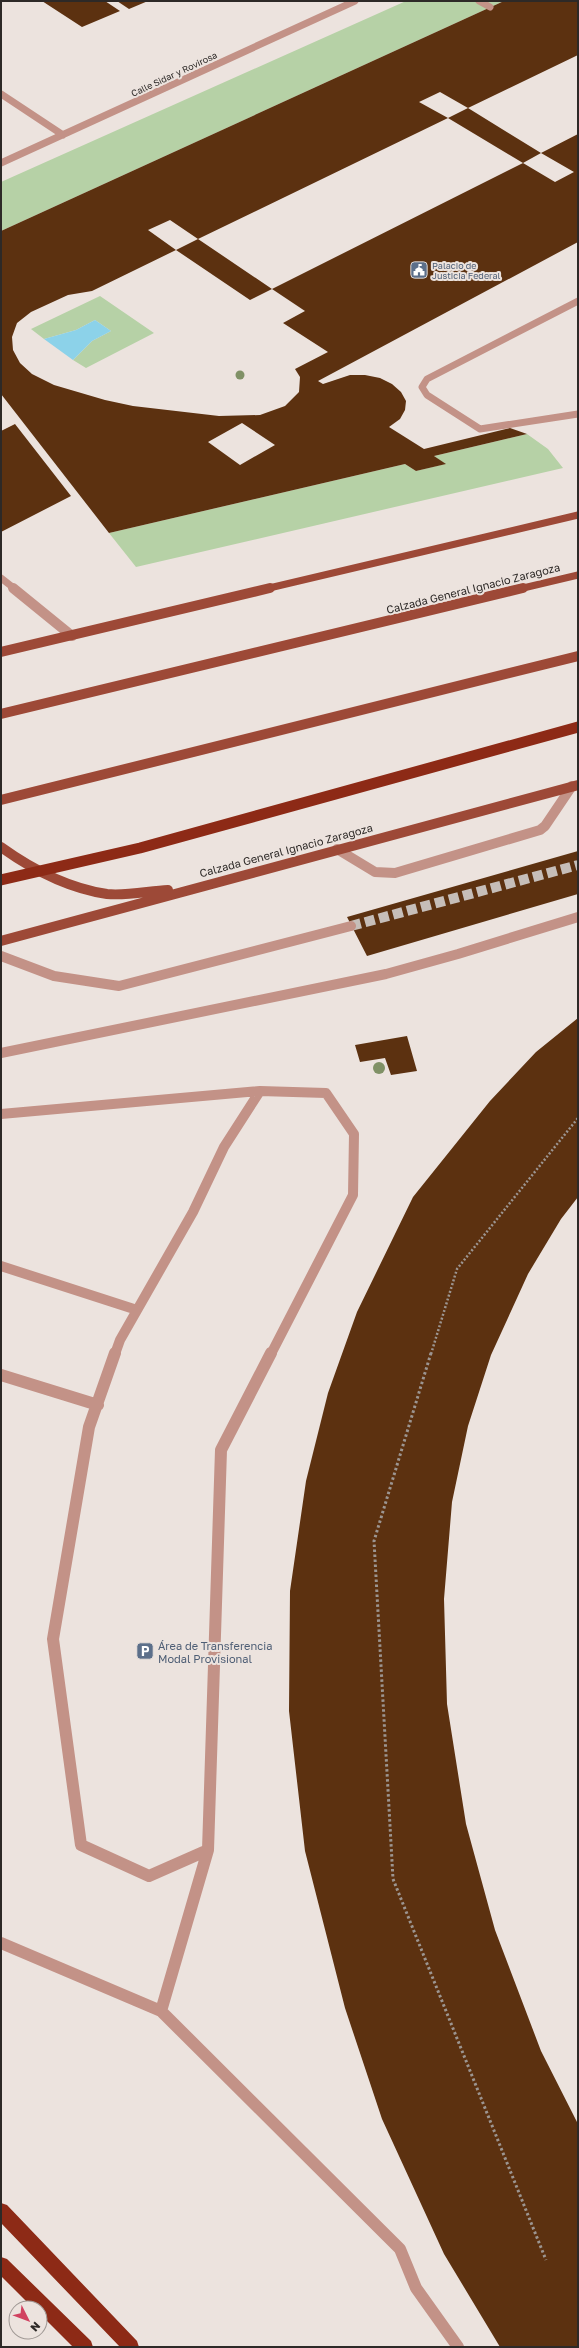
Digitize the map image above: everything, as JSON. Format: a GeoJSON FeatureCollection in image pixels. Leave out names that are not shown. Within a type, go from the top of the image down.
{"type":"FeatureCollection","features":[{"type":"Feature","properties":{"kind":"highway"},"geometry":{"type":"LineString","coordinates":[[1,880],[140,848],[578,727]]}},
{"type":"Feature","properties":{"kind":"highway"},"geometry":{"type":"LineString","coordinates":[[1,2211],[131,2347]]}},
{"type":"Feature","properties":{"kind":"highway"},"geometry":{"type":"LineString","coordinates":[[1,2265],[85,2347]]}},
{"type":"Feature","properties":{"kind":"main road"},"geometry":{"type":"LineString","coordinates":[[1,652],[578,515]]}},
{"type":"Feature","properties":{"kind":"main road","name":"Calzada General Ignacio Zaragoza"},"geometry":{"type":"LineString","coordinates":[[1,714],[578,575]]}},
{"type":"Feature","properties":{"kind":"main road"},"geometry":{"type":"LineString","coordinates":[[1,800],[578,656]]}},
{"type":"Feature","properties":{"kind":"main road","name":"Calzada General Ignacio Zaragoza"},"geometry":{"type":"LineString","coordinates":[[1,940],[575,785]]}},
{"type":"Feature","properties":{"kind":"main road"},"geometry":{"type":"LineString","coordinates":[[1,847],[26,865],[69,885],[108,894],[190,888]]}},
{"type":"Feature","properties":{"kind":"street","name":"Calle Sidar y Rovirosa"},"geometry":{"type":"LineString","coordinates":[[1,163],[355,1]]}},
{"type":"Feature","properties":{"kind":"street"},"geometry":{"type":"LineString","coordinates":[[479,1],[490,7]]}},
{"type":"Feature","properties":{"kind":"street"},"geometry":{"type":"LineString","coordinates":[[1,94],[63,135]]}},
{"type":"Feature","properties":{"kind":"street"},"geometry":{"type":"LineString","coordinates":[[578,301],[427,380],[422,387],[427,395],[480,429],[578,414]]}},
{"type":"Feature","properties":{"kind":"street"},"geometry":{"type":"LineString","coordinates":[[1,578],[72,636]]}},
{"type":"Feature","properties":{"kind":"street"},"geometry":{"type":"LineString","coordinates":[[337,849],[375,872],[395,873],[540,830],[545,826],[575,785]]}},
{"type":"Feature","properties":{"kind":"street"},"geometry":{"type":"LineString","coordinates":[[1,1053],[226,1009],[388,974],[578,918]]}},
{"type":"Feature","properties":{"kind":"street"},"geometry":{"type":"LineString","coordinates":[[1,956],[54,976],[119,986],[351,926]]}},
{"type":"Feature","properties":{"kind":"street"},"geometry":{"type":"LineString","coordinates":[[208,1850],[149,1876],[80,1845],[54,1638],[88,1427],[98,1405],[120,1340],[192,1212],[224,1147],[260,1091]]}},
{"type":"Feature","properties":{"kind":"street"},"geometry":{"type":"LineString","coordinates":[[1,1114],[260,1091],[326,1093],[354,1134],[353,1195],[221,1450],[208,1850],[161,2010]]}},
{"type":"Feature","properties":{"kind":"street"},"geometry":{"type":"LineString","coordinates":[[1,1266],[137,1310]]}},
{"type":"Feature","properties":{"kind":"street"},"geometry":{"type":"LineString","coordinates":[[1,1375],[98,1405]]}},
{"type":"Feature","properties":{"kind":"street"},"geometry":{"type":"LineString","coordinates":[[1,1942],[161,2010],[400,2249],[416,2288],[458,2347]]}},
{"type":"Feature","properties":{"kind":"path"},"geometry":{"type":"LineString","coordinates":[[546,2260],[394,1879],[374,1541],[457,1269],[578,1118]]}},
{"type":"Feature","properties":{"kind":"green space"},"geometry":{"type":"Polygon","coordinates":[[[406,1],[504,1],[1,231],[1,182],[406,1]]]}},
{"type":"Feature","properties":{"kind":"green space"},"geometry":{"type":"Polygon","coordinates":[[[100,296],[154,333],[86,368],[73,360],[92,341],[111,331],[95,320],[76,330],[44,339],[31,329],[100,296]]]}},
{"type":"Feature","properties":{"kind":"green space"},"geometry":{"type":"Polygon","coordinates":[[[527,434],[548,449],[563,468],[136,567],[109,533],[405,464],[416,471],[445,464],[434,456],[527,434]]]}},
{"type":"Feature","properties":{"kind":"water"},"geometry":{"type":"Polygon","coordinates":[[[95,320],[111,331],[92,341],[73,360],[44,339],[76,330],[95,320]]]}},
{"type":"Feature","properties":{"kind":"building"},"geometry":{"type":"Polygon","coordinates":[[[42,1],[105,1],[120,11],[82,27],[42,1]]]}},
{"type":"Feature","properties":{"kind":"building"},"geometry":{"type":"Polygon","coordinates":[[[117,1],[148,1],[129,9],[117,1]]]}},
{"type":"Feature","properties":{"kind":"building","name":"Palacio de Justicia Federal"},"geometry":{"type":"Polygon","coordinates":[[[504,1],[578,1],[578,55],[468,108],[440,92],[419,102],[448,118],[198,239],[170,220],[148,230],[176,250],[92,291],[68,295],[31,312],[17,323],[12,337],[13,350],[20,363],[32,374],[54,385],[105,400],[133,406],[219,416],[260,415],[285,406],[299,392],[300,377],[295,369],[328,352],[283,323],[305,311],[272,289],[523,163],[555,182],[574,172],[541,153],[578,134],[578,242],[318,381],[323,384],[350,375],[365,375],[380,378],[392,384],[401,392],[406,401],[405,410],[400,419],[389,427],[424,449],[510,428],[527,434],[434,456],[446,464],[416,471],[405,464],[109,533],[1,394],[1,231],[504,1]],[[242,423],[208,442],[240,465],[275,445],[242,423]]]}},
{"type":"Feature","properties":{"kind":"building"},"geometry":{"type":"Polygon","coordinates":[[[468,108],[541,153],[523,163],[448,118],[468,108]]]}},
{"type":"Feature","properties":{"kind":"building"},"geometry":{"type":"Polygon","coordinates":[[[198,239],[272,289],[250,300],[176,250],[198,239]]]}},
{"type":"Feature","properties":{"kind":"building"},"geometry":{"type":"Polygon","coordinates":[[[15,424],[71,496],[1,532],[1,431],[15,424]]]}},
{"type":"Feature","properties":{"kind":"building"},"geometry":{"type":"Polygon","coordinates":[[[578,851],[578,894],[367,956],[347,917],[578,851]]]}},
{"type":"Feature","properties":{"kind":"building"},"geometry":{"type":"Polygon","coordinates":[[[578,1018],[578,1197],[561,1219],[528,1274],[491,1355],[468,1426],[452,1502],[444,1599],[447,1704],[466,1824],[495,1930],[541,2051],[578,2124],[578,2347],[500,2347],[444,2254],[382,2119],[345,2008],[305,1851],[289,1711],[290,1591],[306,1481],[328,1393],[357,1312],[413,1197],[490,1101],[536,1052],[578,1018]]]}},
{"type":"Feature","properties":{"kind":"building"},"geometry":{"type":"Polygon","coordinates":[[[407,1036],[417,1071],[391,1075],[385,1058],[360,1062],[355,1045],[407,1036]]]}},
{"type":"Feature","properties":{"kind":"tunnel"},"geometry":{"type":"LineString","coordinates":[[351,926],[578,865]]}},
{"type":"Feature","properties":{"kind":"place","name":"Palacio de Justicia Federal"},"geometry":{"type":"Point","coordinates":[419,270]}},
{"type":"Feature","properties":{"kind":"place","name":"Área de Transferencia Modal Provisional"},"geometry":{"type":"Point","coordinates":[145,1651]}}]}
